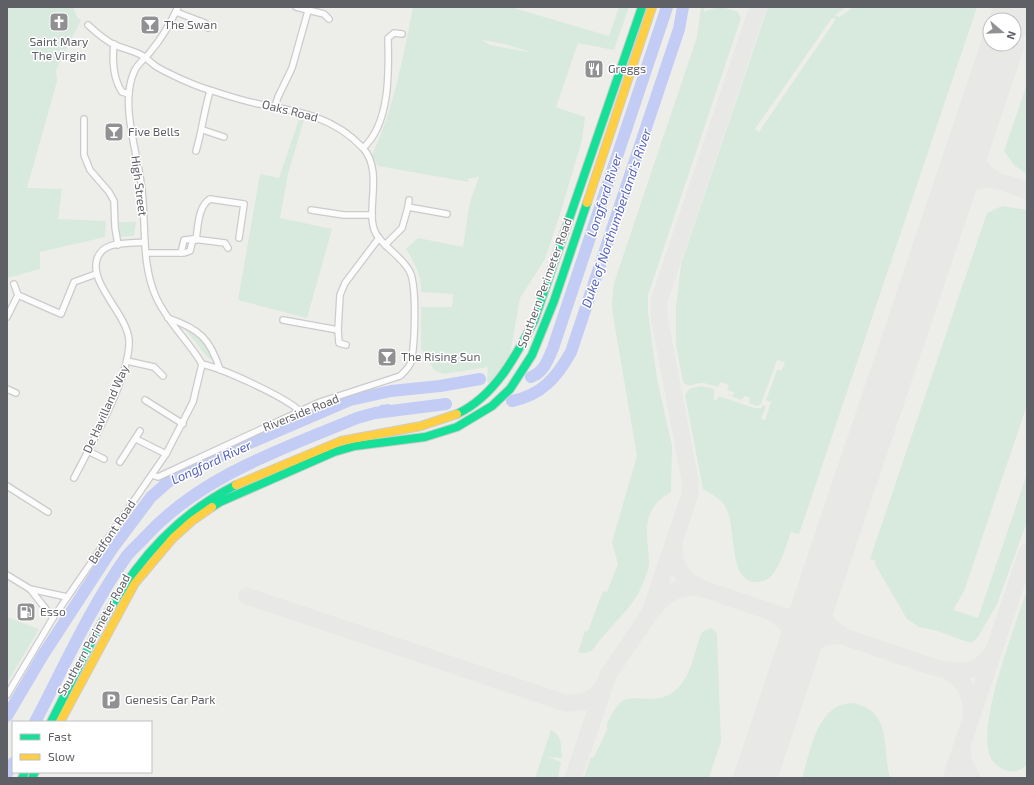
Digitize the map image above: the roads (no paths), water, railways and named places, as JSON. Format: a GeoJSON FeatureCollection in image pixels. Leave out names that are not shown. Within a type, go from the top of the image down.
{"type":"FeatureCollection","features":[{"type":"Feature","properties":{"kind":"street"},"geometry":{"type":"LineString","coordinates":[[296,7],[324,14],[329,19]]}},
{"type":"Feature","properties":{"kind":"street","name":"Southern Perimeter Road"},"geometry":{"type":"LineString","coordinates":[[52,721],[113,603],[129,578],[146,555],[196,509],[231,488],[330,445],[363,436],[393,432],[450,418],[474,404],[495,386],[510,366],[534,321],[642,7]]}},
{"type":"Feature","properties":{"kind":"street","name":"Southern Perimeter Road"},"geometry":{"type":"LineString","coordinates":[[61,721],[135,583],[173,538],[192,520],[220,502],[334,452],[355,446],[425,438],[457,428],[492,406],[510,389],[532,355],[554,300],[652,7]]}},
{"type":"Feature","properties":{"kind":"street"},"geometry":{"type":"LineString","coordinates":[[177,9],[205,23],[208,28]]}},
{"type":"Feature","properties":{"kind":"street","name":"High Street"},"geometry":{"type":"LineString","coordinates":[[177,9],[159,40],[134,72],[130,94],[131,128],[141,182],[149,278],[167,318],[190,345],[202,364]]}},
{"type":"Feature","properties":{"kind":"street"},"geometry":{"type":"LineString","coordinates":[[275,106],[292,68],[308,10]]}},
{"type":"Feature","properties":{"kind":"street","name":"Oaks Road"},"geometry":{"type":"LineString","coordinates":[[88,25],[103,38],[114,44],[145,58],[157,67],[210,91],[315,116],[334,124],[363,148],[368,155],[373,174],[372,215],[374,228],[378,238],[406,265],[410,272],[414,289],[414,334],[411,361],[406,370]]}},
{"type":"Feature","properties":{"kind":"street"},"geometry":{"type":"LineString","coordinates":[[363,148],[376,132],[383,107],[388,80],[388,38],[394,33],[402,34]]}},
{"type":"Feature","properties":{"kind":"street"},"geometry":{"type":"LineString","coordinates":[[114,44],[114,68],[116,79],[122,92],[130,94]]}},
{"type":"Feature","properties":{"kind":"street"},"geometry":{"type":"LineString","coordinates":[[196,151],[203,130],[203,116],[210,91]]}},
{"type":"Feature","properties":{"kind":"street"},"geometry":{"type":"LineString","coordinates":[[84,119],[84,155],[90,170],[109,192],[114,201],[115,227],[118,245]]}},
{"type":"Feature","properties":{"kind":"street"},"geometry":{"type":"LineString","coordinates":[[203,130],[224,137]]}},
{"type":"Feature","properties":{"kind":"street"},"geometry":{"type":"LineString","coordinates":[[146,253],[181,253],[190,251],[195,239],[201,211],[205,202],[210,200],[244,204],[239,238]]}},
{"type":"Feature","properties":{"kind":"street"},"geometry":{"type":"LineString","coordinates":[[385,245],[402,228],[409,200]]}},
{"type":"Feature","properties":{"kind":"street"},"geometry":{"type":"LineString","coordinates":[[408,207],[447,214]]}},
{"type":"Feature","properties":{"kind":"street"},"geometry":{"type":"LineString","coordinates":[[311,210],[344,215],[372,215]]}},
{"type":"Feature","properties":{"kind":"street"},"geometry":{"type":"LineString","coordinates":[[346,346],[339,343],[338,330],[340,295],[345,283],[378,238]]}},
{"type":"Feature","properties":{"kind":"street"},"geometry":{"type":"LineString","coordinates":[[195,239],[225,243],[228,248]]}},
{"type":"Feature","properties":{"kind":"street"},"geometry":{"type":"LineString","coordinates":[[14,284],[18,295],[61,314],[74,282],[96,274],[97,261],[101,252],[107,246],[145,242]]}},
{"type":"Feature","properties":{"kind":"street","name":"De Havilland Way"},"geometry":{"type":"LineString","coordinates":[[74,478],[120,382],[127,361],[129,338],[96,274]]}},
{"type":"Feature","properties":{"kind":"street"},"geometry":{"type":"LineString","coordinates":[[7,317],[18,295]]}},
{"type":"Feature","properties":{"kind":"street"},"geometry":{"type":"LineString","coordinates":[[167,318],[181,322],[201,333],[212,348],[220,370]]}},
{"type":"Feature","properties":{"kind":"street"},"geometry":{"type":"LineString","coordinates":[[283,320],[338,330]]}},
{"type":"Feature","properties":{"kind":"street"},"geometry":{"type":"LineString","coordinates":[[127,361],[154,367],[163,376]]}},
{"type":"Feature","properties":{"kind":"street"},"geometry":{"type":"LineString","coordinates":[[202,364],[220,370],[275,395],[300,411]]}},
{"type":"Feature","properties":{"kind":"street","name":"Bedfont Road"},"geometry":{"type":"LineString","coordinates":[[7,695],[53,618],[132,501],[166,454],[183,424],[197,390],[202,364]]}},
{"type":"Feature","properties":{"kind":"street","name":"Riverside Road"},"geometry":{"type":"LineString","coordinates":[[152,475],[158,477],[320,402],[400,376],[406,370]]}},
{"type":"Feature","properties":{"kind":"street"},"geometry":{"type":"LineString","coordinates":[[7,389],[16,393]]}},
{"type":"Feature","properties":{"kind":"street"},"geometry":{"type":"LineString","coordinates":[[145,400],[183,424]]}},
{"type":"Feature","properties":{"kind":"street"},"geometry":{"type":"LineString","coordinates":[[120,462],[140,431]]}},
{"type":"Feature","properties":{"kind":"street"},"geometry":{"type":"LineString","coordinates":[[136,439],[166,454]]}},
{"type":"Feature","properties":{"kind":"street"},"geometry":{"type":"LineString","coordinates":[[88,451],[104,459]]}},
{"type":"Feature","properties":{"kind":"street"},"geometry":{"type":"LineString","coordinates":[[7,486],[48,512]]}},
{"type":"Feature","properties":{"kind":"street"},"geometry":{"type":"LineString","coordinates":[[7,575],[30,589],[67,598]]}},
{"type":"Feature","properties":{"kind":"street"},"geometry":{"type":"LineString","coordinates":[[30,589],[53,618]]}},
{"type":"Feature","properties":{"kind":"waterway","name":"Longford River"},"geometry":{"type":"LineString","coordinates":[[531,377],[542,369],[553,348],[667,7]]}},
{"type":"Feature","properties":{"kind":"waterway","name":"Duke of Northumberland's River"},"geometry":{"type":"LineString","coordinates":[[512,401],[532,394],[548,384],[571,352],[679,29],[683,7]]}},
{"type":"Feature","properties":{"kind":"waterway","name":"Longford River"},"geometry":{"type":"LineString","coordinates":[[7,716],[43,655],[112,549],[151,497],[169,481],[224,454],[350,400],[391,391],[440,386],[480,379]]}},
{"type":"Feature","properties":{"kind":"waterway","name":"Duke of Northumberland's River"},"geometry":{"type":"LineString","coordinates":[[36,721],[89,617],[126,557],[167,516],[191,497],[244,466],[357,418],[375,413],[446,404]]}},
{"type":"Feature","properties":{"kind":"waterway"},"geometry":{"type":"LineString","coordinates":[[375,413],[381,406],[389,405]]}},
{"type":"Feature","properties":{"kind":"waterway","name":"Duke of Northumberland's River"},"geometry":{"type":"LineString","coordinates":[[7,774],[12,765]]}},
{"type":"Feature","properties":{"kind":"place","name":"Saint Mary The Virgin"},"geometry":{"type":"Point","coordinates":[59,22]}},
{"type":"Feature","properties":{"kind":"place","name":"The Swan"},"geometry":{"type":"Point","coordinates":[150,25]}},
{"type":"Feature","properties":{"kind":"place","name":"Greggs"},"geometry":{"type":"Point","coordinates":[594,69]}},
{"type":"Feature","properties":{"kind":"place","name":"Five Bells"},"geometry":{"type":"Point","coordinates":[114,132]}},
{"type":"Feature","properties":{"kind":"place","name":"The Rising Sun"},"geometry":{"type":"Point","coordinates":[387,357]}},
{"type":"Feature","properties":{"kind":"place","name":"Esso"},"geometry":{"type":"Point","coordinates":[26,612]}},
{"type":"Feature","properties":{"kind":"place","name":"Genesis Car Park"},"geometry":{"type":"Point","coordinates":[111,700]}}]}
